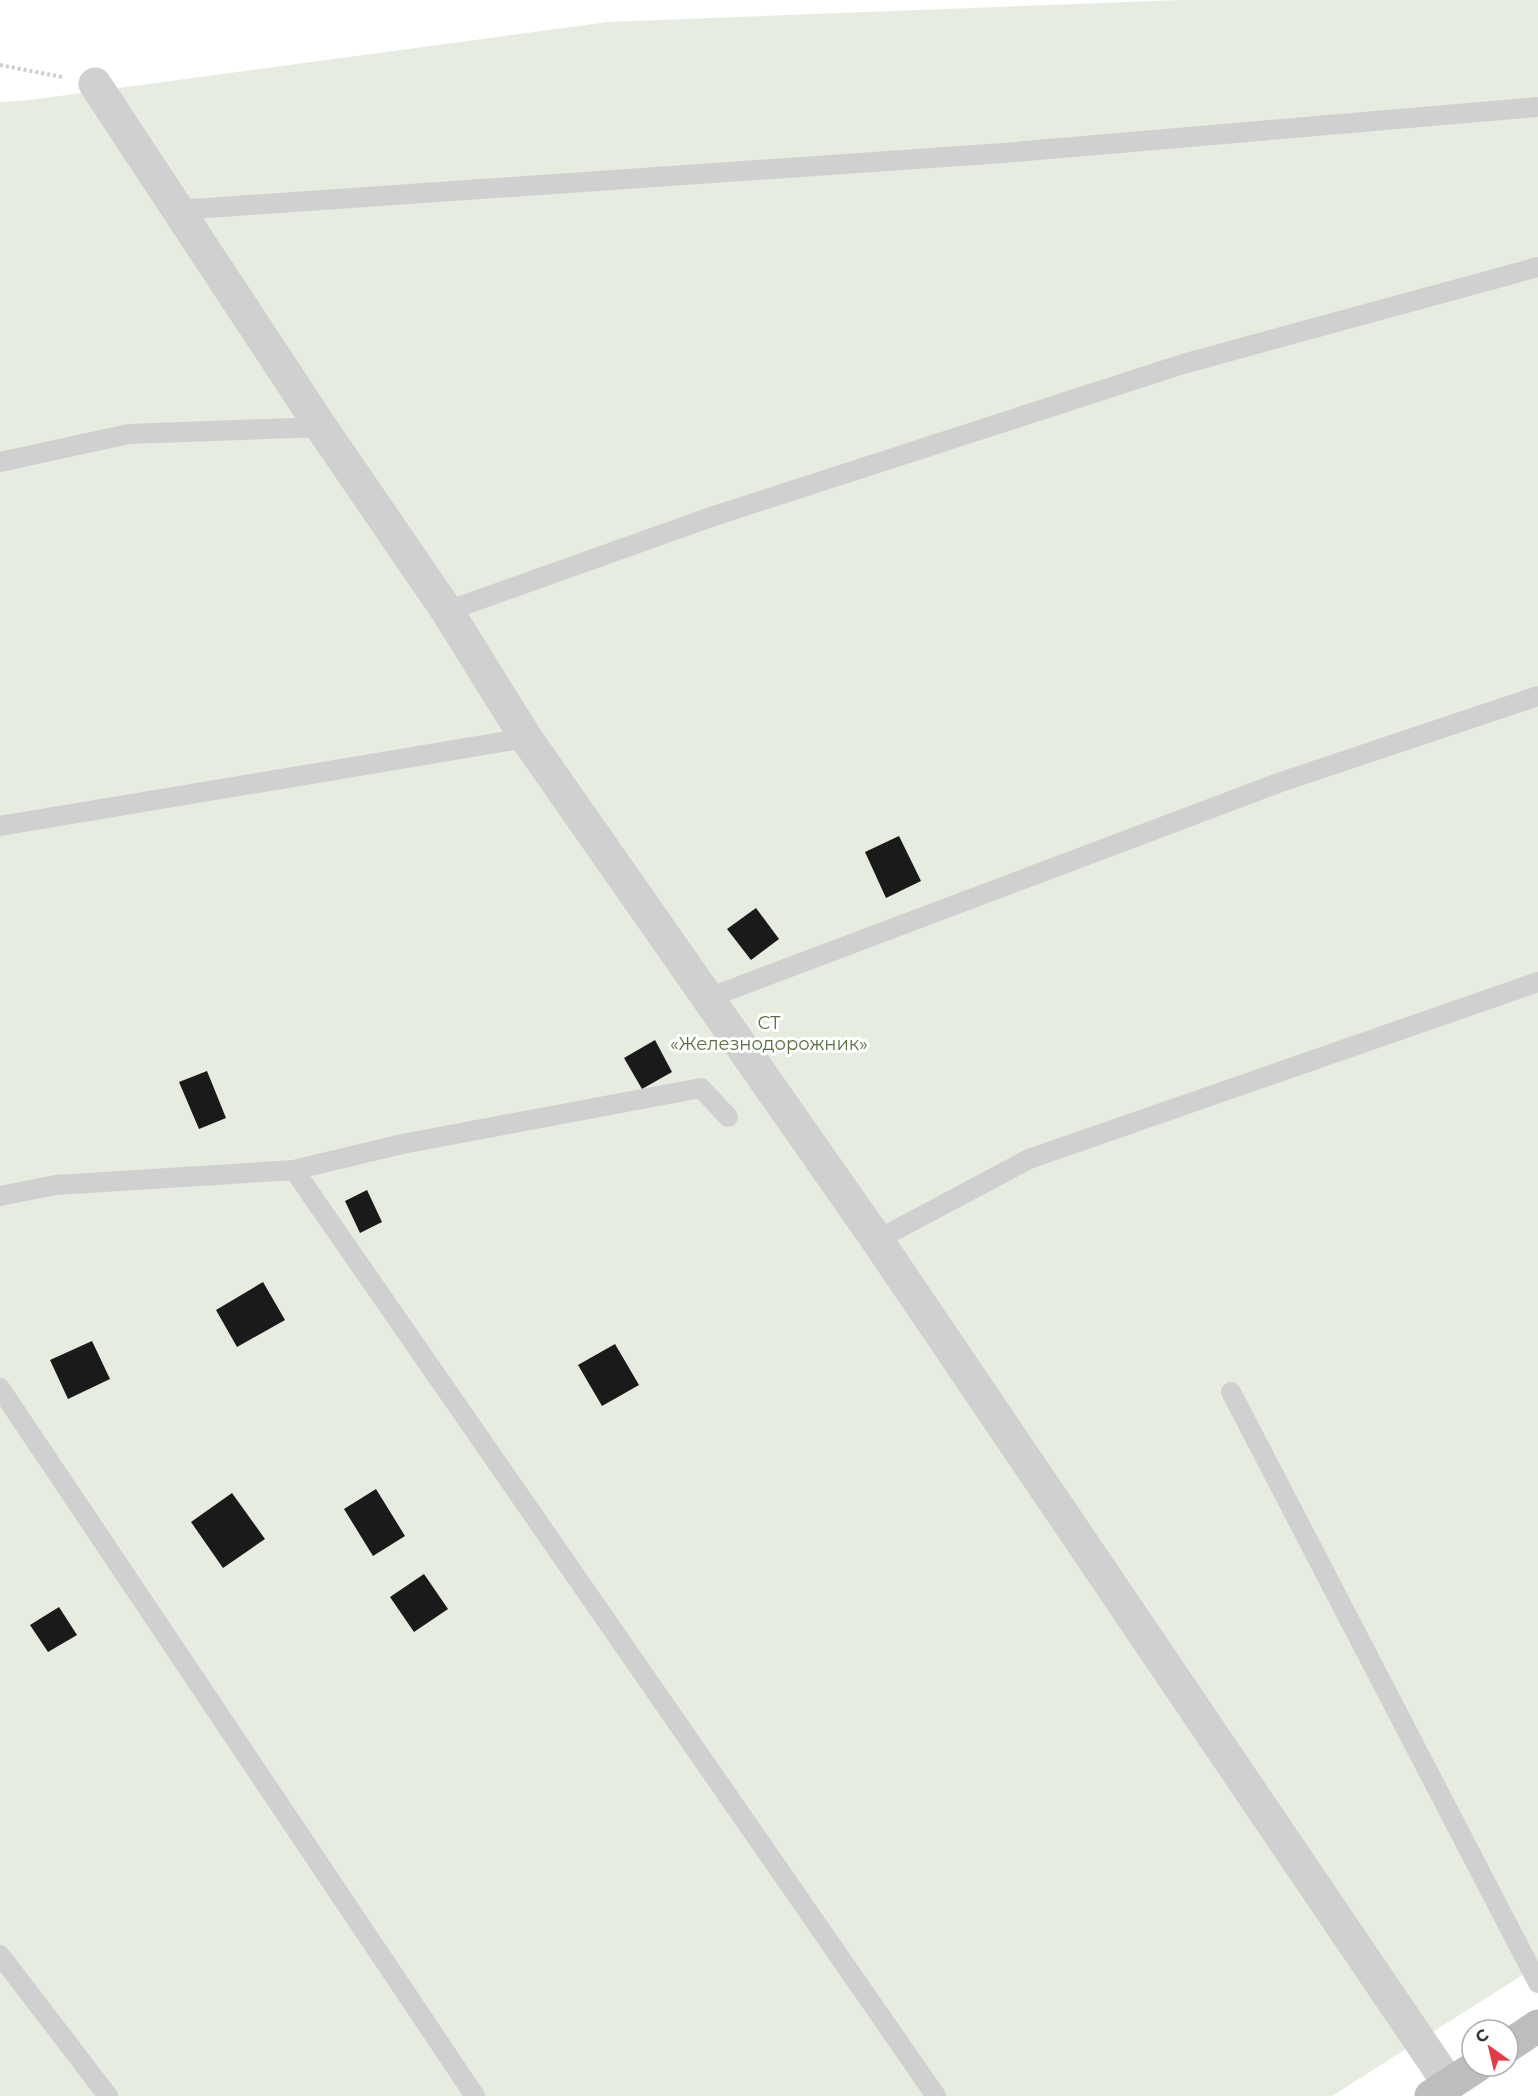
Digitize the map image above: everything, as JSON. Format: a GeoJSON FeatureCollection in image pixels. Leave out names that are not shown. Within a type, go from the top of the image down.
{"type":"FeatureCollection","features":[{"type":"Feature","properties":{"kind":"street"},"geometry":{"type":"LineString","coordinates":[[95,84],[321,427],[447,611],[526,738],[877,1240],[1446,2092],[1463,2078]]}},
{"type":"Feature","properties":{"kind":"street"},"geometry":{"type":"LineString","coordinates":[[1520,2038],[1538,2026]]}},
{"type":"Feature","properties":{"kind":"lane"},"geometry":{"type":"LineString","coordinates":[[178,210],[1003,153],[1538,107]]}},
{"type":"Feature","properties":{"kind":"lane"},"geometry":{"type":"LineString","coordinates":[[447,611],[723,513],[1183,364],[1538,267]]}},
{"type":"Feature","properties":{"kind":"lane"},"geometry":{"type":"LineString","coordinates":[[0,462],[129,434],[321,427]]}},
{"type":"Feature","properties":{"kind":"lane"},"geometry":{"type":"LineString","coordinates":[[708,998],[1281,782],[1538,696]]}},
{"type":"Feature","properties":{"kind":"lane"},"geometry":{"type":"LineString","coordinates":[[0,826],[526,738]]}},
{"type":"Feature","properties":{"kind":"lane"},"geometry":{"type":"LineString","coordinates":[[877,1240],[1029,1159],[1538,982]]}},
{"type":"Feature","properties":{"kind":"lane"},"geometry":{"type":"LineString","coordinates":[[0,1196],[56,1185],[294,1170],[402,1144],[701,1088],[728,1117]]}},
{"type":"Feature","properties":{"kind":"lane"},"geometry":{"type":"LineString","coordinates":[[294,1170],[936,2096]]}},
{"type":"Feature","properties":{"kind":"lane"},"geometry":{"type":"LineString","coordinates":[[0,1388],[475,2096]]}},
{"type":"Feature","properties":{"kind":"lane"},"geometry":{"type":"LineString","coordinates":[[1231,1392],[1538,1983]]}},
{"type":"Feature","properties":{"kind":"lane"},"geometry":{"type":"LineString","coordinates":[[0,1954],[108,2096]]}},
{"type":"Feature","properties":{"kind":"path"},"geometry":{"type":"LineString","coordinates":[[0,65],[95,84]]}},
{"type":"Feature","properties":{"kind":"green space","name":"СТ «Железнодорожник»"},"geometry":{"type":"Polygon","coordinates":[[[1182,0],[1538,0],[1538,1965],[1332,2096],[0,2096],[0,102],[22,101],[608,22],[1182,0]]]}},
{"type":"Feature","properties":{"kind":"building"},"geometry":{"type":"Polygon","coordinates":[[[899,836],[921,881],[886,898],[865,852],[899,836]]]}},
{"type":"Feature","properties":{"kind":"building"},"geometry":{"type":"Polygon","coordinates":[[[756,908],[779,939],[751,960],[727,929],[756,908]]]}},
{"type":"Feature","properties":{"kind":"building"},"geometry":{"type":"Polygon","coordinates":[[[655,1040],[672,1072],[642,1089],[624,1058],[655,1040]]]}},
{"type":"Feature","properties":{"kind":"building"},"geometry":{"type":"Polygon","coordinates":[[[207,1071],[226,1118],[199,1129],[179,1082],[207,1071]]]}},
{"type":"Feature","properties":{"kind":"building"},"geometry":{"type":"Polygon","coordinates":[[[367,1190],[382,1222],[360,1233],[345,1201],[367,1190]]]}},
{"type":"Feature","properties":{"kind":"building"},"geometry":{"type":"Polygon","coordinates":[[[263,1282],[285,1320],[237,1347],[216,1310],[263,1282]]]}},
{"type":"Feature","properties":{"kind":"building"},"geometry":{"type":"Polygon","coordinates":[[[92,1341],[110,1379],[68,1399],[50,1360],[92,1341]]]}},
{"type":"Feature","properties":{"kind":"building"},"geometry":{"type":"Polygon","coordinates":[[[615,1344],[639,1385],[602,1406],[578,1365],[615,1344]]]}},
{"type":"Feature","properties":{"kind":"building"},"geometry":{"type":"Polygon","coordinates":[[[376,1489],[405,1536],[373,1556],[344,1509],[376,1489]]]}},
{"type":"Feature","properties":{"kind":"building"},"geometry":{"type":"Polygon","coordinates":[[[232,1493],[265,1539],[223,1568],[191,1522],[232,1493]]]}},
{"type":"Feature","properties":{"kind":"building"},"geometry":{"type":"Polygon","coordinates":[[[424,1574],[448,1609],[414,1632],[390,1597],[424,1574]]]}},
{"type":"Feature","properties":{"kind":"building"},"geometry":{"type":"Polygon","coordinates":[[[59,1607],[77,1635],[48,1652],[30,1625],[59,1607]]]}}]}
